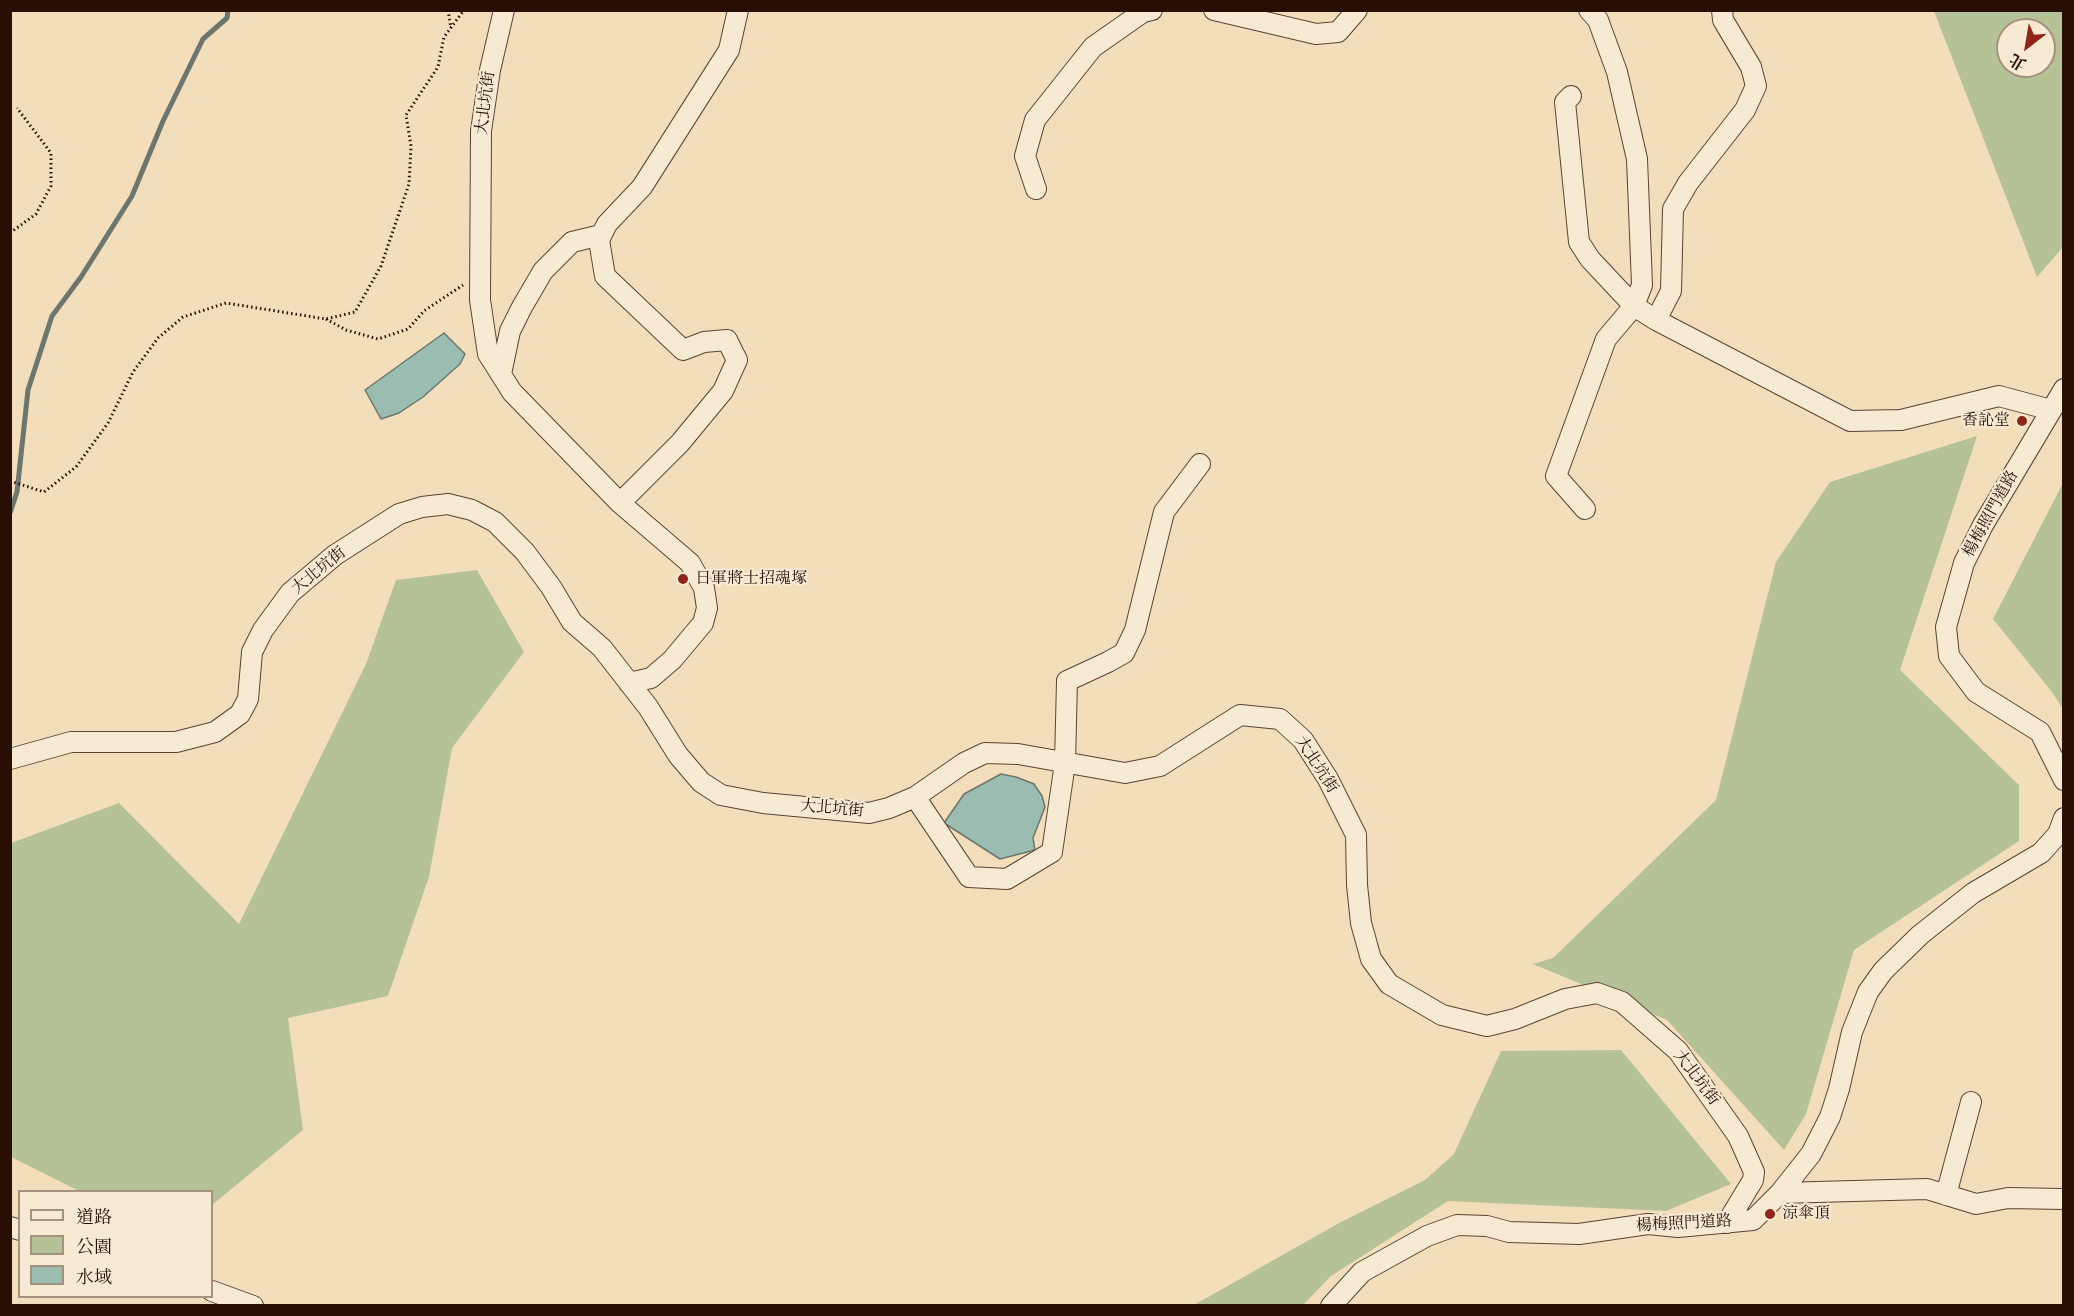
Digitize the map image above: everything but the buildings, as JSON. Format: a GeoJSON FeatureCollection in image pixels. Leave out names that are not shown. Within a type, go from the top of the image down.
{"type":"FeatureCollection","features":[{"type":"Feature","properties":{"kind":"street","name":"大北坑街"},"geometry":{"type":"LineString","coordinates":[[504,10],[490,70],[481,131],[480,300],[488,354],[512,392],[620,503],[690,563],[704,588],[707,608],[704,623],[672,660],[651,678],[628,683]]}},
{"type":"Feature","properties":{"kind":"street"},"geometry":{"type":"LineString","coordinates":[[620,503],[680,443],[723,391],[737,360],[727,340],[704,342],[683,350],[605,276],[599,240],[607,224],[642,187],[729,50],[738,10]]}},
{"type":"Feature","properties":{"kind":"street"},"geometry":{"type":"LineString","coordinates":[[1036,189],[1025,156],[1035,120],[1093,47],[1143,12],[1152,10]]}},
{"type":"Feature","properties":{"kind":"street"},"geometry":{"type":"LineString","coordinates":[[1214,10],[1316,34],[1338,32],[1357,10]]}},
{"type":"Feature","properties":{"kind":"street"},"geometry":{"type":"LineString","coordinates":[[1585,509],[1556,476],[1606,339],[1634,306],[1642,285],[1637,159],[1617,72],[1598,20],[1589,10]]}},
{"type":"Feature","properties":{"kind":"street"},"geometry":{"type":"LineString","coordinates":[[1656,320],[1671,291],[1673,209],[1688,183],[1745,111],[1756,86],[1751,67],[1723,20],[1722,10]]}},
{"type":"Feature","properties":{"kind":"street"},"geometry":{"type":"LineString","coordinates":[[1571,96],[1564,102],[1579,242],[1590,259],[1634,306],[1656,320],[1850,421],[1901,420],[2000,396],[2051,410]]}},
{"type":"Feature","properties":{"kind":"street"},"geometry":{"type":"LineString","coordinates":[[501,374],[510,331],[543,271],[572,242],[601,235]]}},
{"type":"Feature","properties":{"kind":"street","name":"楊梅照門道路"},"geometry":{"type":"LineString","coordinates":[[2064,389],[1983,525],[1964,562],[1946,627],[1949,656],[1976,692],[2040,732],[2064,780]]}},
{"type":"Feature","properties":{"kind":"street"},"geometry":{"type":"LineString","coordinates":[[915,797],[969,877],[1007,879],[1052,852],[1065,764],[1067,681],[1124,653],[1135,630],[1164,512],[1200,464]]}},
{"type":"Feature","properties":{"kind":"street","name":"大北坑街"},"geometry":{"type":"LineString","coordinates":[[10,759],[70,742],[176,742],[215,732],[240,714],[248,699],[252,652],[262,630],[290,593],[335,555],[399,514],[422,507],[448,504],[472,510],[495,522],[525,552],[551,587],[572,622],[602,648],[648,707],[678,755],[701,782],[720,795],[763,803],[869,813],[890,808],[915,797],[964,763],[985,753],[1018,754],[1125,773],[1160,766],[1240,715],[1280,719],[1303,740],[1328,779],[1356,835],[1357,885],[1361,923],[1371,959],[1389,984],[1442,1015],[1487,1026],[1515,1019],[1565,999],[1597,993],[1622,1002],[1678,1051],[1738,1136],[1754,1172],[1753,1180],[1727,1223]]}},
{"type":"Feature","properties":{"kind":"street","name":"楊梅照門道路"},"geometry":{"type":"LineString","coordinates":[[1331,1305],[1362,1272],[1427,1236],[1457,1225],[1487,1226],[1509,1232],[1579,1234],[1648,1224],[1678,1227],[1753,1220],[1780,1192],[1810,1154],[1830,1117],[1852,1032],[1868,992],[1883,971],[1920,935],[1973,893],[2041,854],[2058,834],[2064,818]]}},
{"type":"Feature","properties":{"kind":"street"},"geometry":{"type":"LineString","coordinates":[[1946,1195],[1971,1102]]}},
{"type":"Feature","properties":{"kind":"street"},"geometry":{"type":"LineString","coordinates":[[1780,1192],[1927,1189],[1976,1204],[2008,1198],[2064,1199]]}},
{"type":"Feature","properties":{"kind":"street"},"geometry":{"type":"LineString","coordinates":[[213,1291],[253,1305]]}},
{"type":"Feature","properties":{"kind":"path"},"geometry":{"type":"LineString","coordinates":[[448,10],[451,28]]}},
{"type":"Feature","properties":{"kind":"path"},"geometry":{"type":"LineString","coordinates":[[326,319],[355,312],[381,266],[409,184],[411,146],[406,115],[438,67],[444,37],[464,10]]}},
{"type":"Feature","properties":{"kind":"path"},"geometry":{"type":"LineString","coordinates":[[10,233],[36,214],[51,186],[51,153],[17,108]]}},
{"type":"Feature","properties":{"kind":"path"},"geometry":{"type":"LineString","coordinates":[[10,481],[44,492],[76,467],[108,423],[133,372],[158,338],[183,317],[226,303],[326,319],[346,330],[378,339],[408,329],[424,311],[454,289],[480,276]]}},
{"type":"Feature","properties":{"kind":"green space"},"geometry":{"type":"Polygon","coordinates":[[[1934,11],[2063,11],[2063,247],[2037,277],[1934,11]]]}},
{"type":"Feature","properties":{"kind":"green space"},"geometry":{"type":"Polygon","coordinates":[[[1977,436],[1900,670],[2019,785],[2019,841],[1854,950],[1806,1114],[1784,1150],[1667,1020],[1533,964],[1553,958],[1716,800],[1776,562],[1830,482],[1977,436]]]}},
{"type":"Feature","properties":{"kind":"green space"},"geometry":{"type":"Polygon","coordinates":[[[2063,483],[2063,709],[1993,619],[2063,483]]]}},
{"type":"Feature","properties":{"kind":"green space"},"geometry":{"type":"Polygon","coordinates":[[[477,570],[524,652],[452,748],[429,877],[388,996],[288,1018],[303,1130],[213,1204],[213,1190],[77,1190],[11,1157],[11,843],[119,803],[239,924],[366,664],[396,580],[477,570]]]}},
{"type":"Feature","properties":{"kind":"green space"},"geometry":{"type":"Polygon","coordinates":[[[1621,1050],[1731,1184],[1666,1211],[1448,1201],[1331,1276],[1303,1305],[1194,1305],[1341,1222],[1425,1180],[1454,1154],[1501,1051],[1621,1050]]]}},
{"type":"Feature","properties":{"kind":"water"},"geometry":{"type":"Polygon","coordinates":[[[444,333],[465,354],[460,364],[423,397],[399,413],[381,419],[365,390],[444,333]]]}},
{"type":"Feature","properties":{"kind":"water"},"geometry":{"type":"Polygon","coordinates":[[[1001,774],[1034,784],[1042,796],[1045,807],[1033,838],[1035,850],[1000,859],[944,823],[964,794],[1001,774]]]}},
{"type":"Feature","properties":{"kind":"waterway"},"geometry":{"type":"LineString","coordinates":[[10,513],[17,492],[28,390],[52,316],[81,277],[132,196],[163,121],[203,39],[227,18],[228,10]]}},
{"type":"Feature","properties":{"kind":"place","name":"香訫堂"},"geometry":{"type":"Point","coordinates":[2022,421]}},
{"type":"Feature","properties":{"kind":"place","name":"日軍將士招魂塚"},"geometry":{"type":"Point","coordinates":[683,579]}},
{"type":"Feature","properties":{"kind":"place","name":"涼傘頂"},"geometry":{"type":"Point","coordinates":[1770,1214]}}]}
